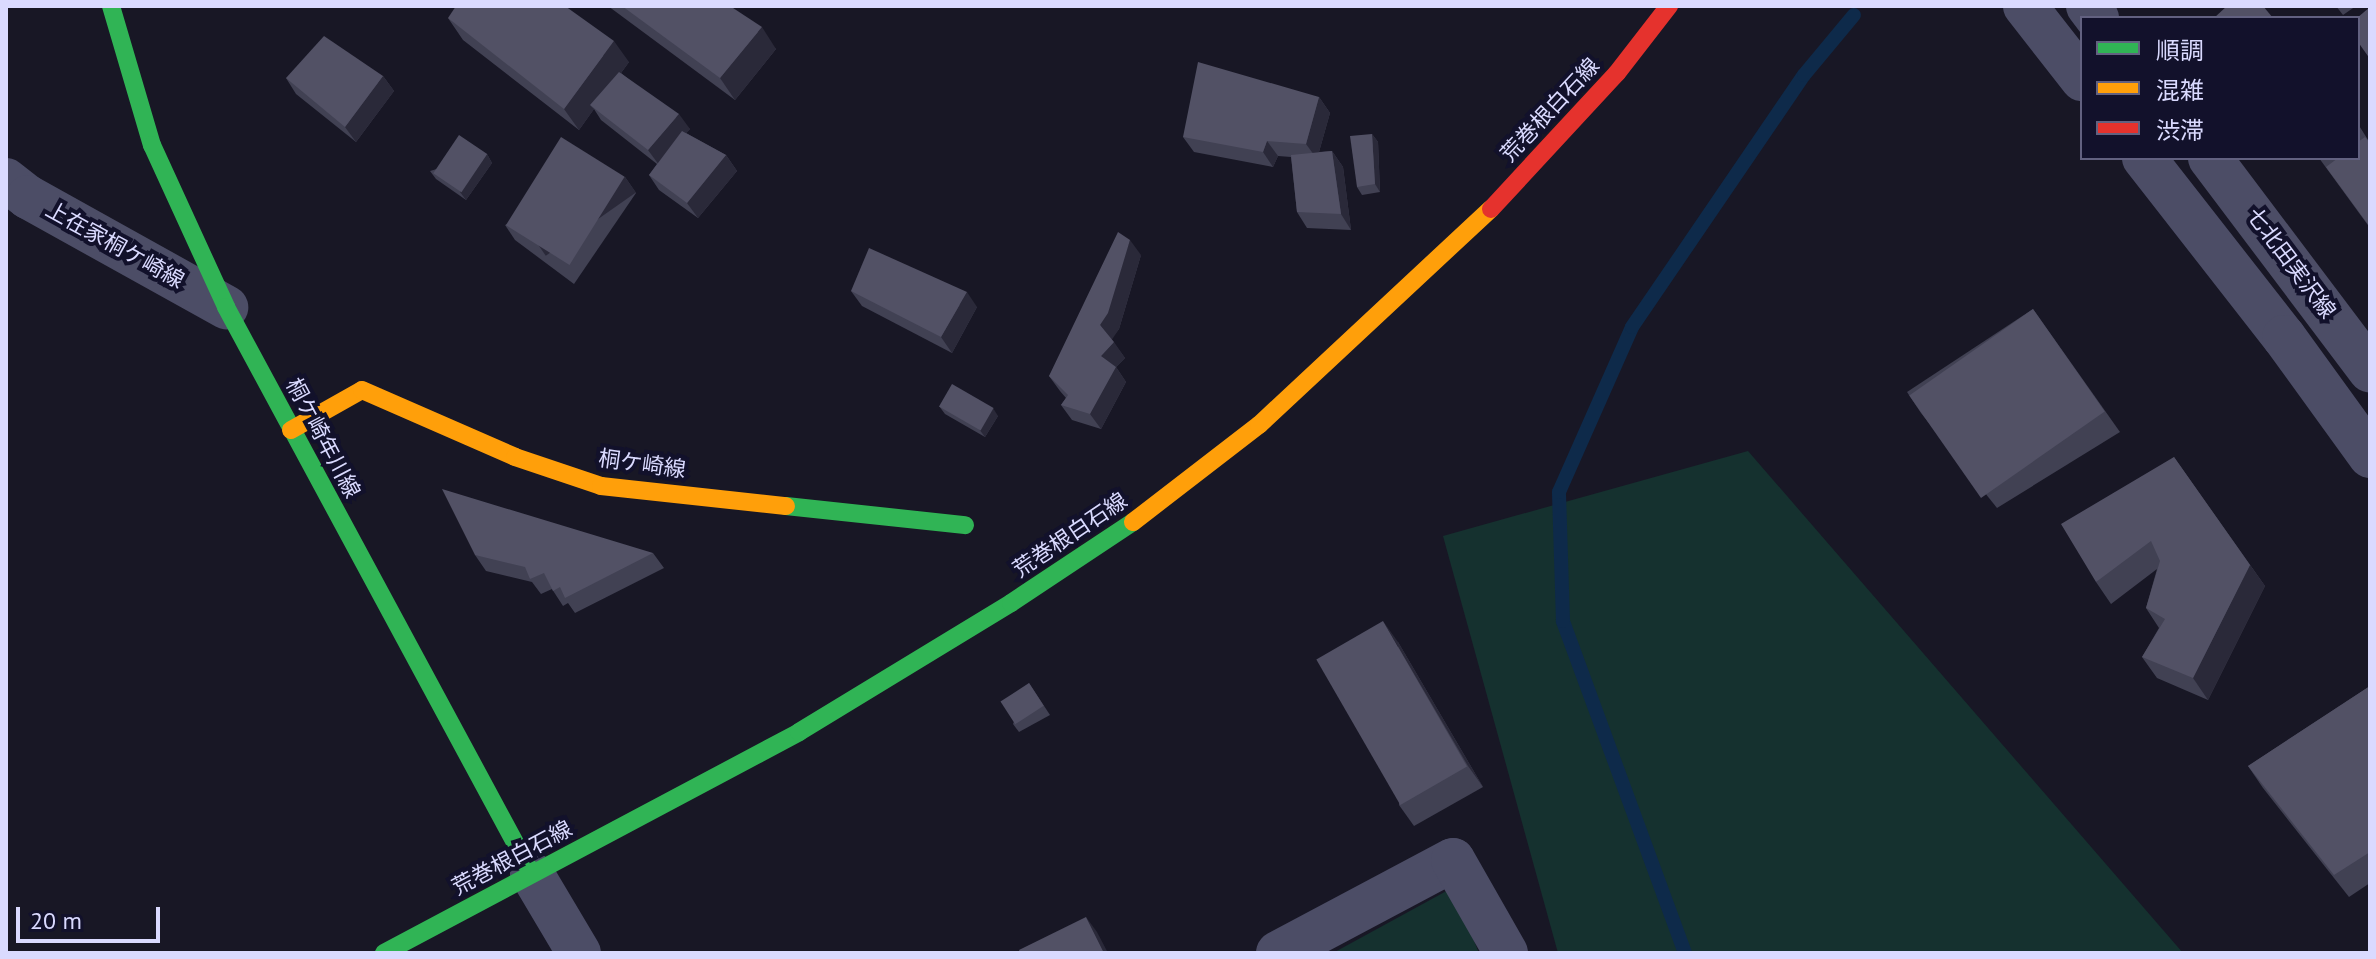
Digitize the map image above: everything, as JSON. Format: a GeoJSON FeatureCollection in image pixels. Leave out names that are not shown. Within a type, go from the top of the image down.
{"type":"FeatureCollection","features":[{"type":"Feature","properties":{"kind":"street","name":"桐ケ崎年川線"},"geometry":{"type":"LineString","coordinates":[[111,6],[152,145],[226,307],[532,874]]}},
{"type":"Feature","properties":{"kind":"street","name":"荒巻根白石線"},"geometry":{"type":"LineString","coordinates":[[384,953],[799,732],[1011,603],[1139,518],[1259,425],[1487,214],[1617,73],[1669,6]]}},
{"type":"Feature","properties":{"kind":"street"},"geometry":{"type":"LineString","coordinates":[[2025,6],[2080,76]]}},
{"type":"Feature","properties":{"kind":"street"},"geometry":{"type":"LineString","coordinates":[[2146,160],[2284,337],[2370,456]]}},
{"type":"Feature","properties":{"kind":"street","name":"七北田実沢線"},"geometry":{"type":"LineString","coordinates":[[2212,160],[2370,370]]}},
{"type":"Feature","properties":{"kind":"street","name":"上在家桐ケ崎線"},"geometry":{"type":"LineString","coordinates":[[6,180],[28,197],[226,307]]}},
{"type":"Feature","properties":{"kind":"street","name":"桐ケ崎線"},"geometry":{"type":"LineString","coordinates":[[291,430],[362,390],[515,457],[601,486],[965,525]]}},
{"type":"Feature","properties":{"kind":"street"},"geometry":{"type":"LineString","coordinates":[[1278,953],[1453,860],[1506,953]]}},
{"type":"Feature","properties":{"kind":"street"},"geometry":{"type":"LineString","coordinates":[[532,874],[579,953]]}},
{"type":"Feature","properties":{"kind":"green space"},"geometry":{"type":"Polygon","coordinates":[[[1748,451],[2183,953],[1558,953],[1443,536],[1748,451]]]}},
{"type":"Feature","properties":{"kind":"green space"},"geometry":{"type":"Polygon","coordinates":[[[1452,888],[1479,953],[1333,953],[1452,888]]]}},
{"type":"Feature","properties":{"kind":"building"},"geometry":{"type":"Polygon","coordinates":[[[456,6],[565,6],[614,41],[564,109],[448,18],[456,6]]]}},
{"type":"Feature","properties":{"kind":"building"},"geometry":{"type":"Polygon","coordinates":[[[622,6],[730,6],[762,27],[720,78],[622,6]]]}},
{"type":"Feature","properties":{"kind":"building"},"geometry":{"type":"Polygon","coordinates":[[[2227,6],[2263,6],[2271,16],[2216,16],[2227,6]]]}},
{"type":"Feature","properties":{"kind":"building"},"geometry":{"type":"Polygon","coordinates":[[[2370,7],[2370,59],[2360,45],[2359,16],[2370,7]]]}},
{"type":"Feature","properties":{"kind":"building"},"geometry":{"type":"Polygon","coordinates":[[[324,36],[383,76],[345,127],[286,78],[324,36]]]}},
{"type":"Feature","properties":{"kind":"building"},"geometry":{"type":"Polygon","coordinates":[[[1198,62],[1319,97],[1306,144],[1267,141],[1263,152],[1183,137],[1198,62]]]}},
{"type":"Feature","properties":{"kind":"building"},"geometry":{"type":"Polygon","coordinates":[[[619,72],[679,114],[648,150],[590,105],[619,72]]]}},
{"type":"Feature","properties":{"kind":"building"},"geometry":{"type":"Polygon","coordinates":[[[682,131],[726,155],[687,203],[649,175],[682,131]]]}},
{"type":"Feature","properties":{"kind":"building"},"geometry":{"type":"Polygon","coordinates":[[[1372,134],[1375,184],[1357,187],[1350,136],[1372,134]]]}},
{"type":"Feature","properties":{"kind":"building"},"geometry":{"type":"Polygon","coordinates":[[[459,135],[487,154],[461,192],[433,173],[459,135]]]}},
{"type":"Feature","properties":{"kind":"building"},"geometry":{"type":"Polygon","coordinates":[[[561,137],[625,177],[569,265],[506,225],[561,137]]]}},
{"type":"Feature","properties":{"kind":"building"},"geometry":{"type":"Polygon","coordinates":[[[2365,137],[2370,143],[2370,227],[2326,167],[2335,160],[2360,160],[2360,141],[2365,137]]]}},
{"type":"Feature","properties":{"kind":"building"},"geometry":{"type":"Polygon","coordinates":[[[1332,151],[1341,214],[1297,212],[1291,155],[1332,151]]]}},
{"type":"Feature","properties":{"kind":"building"},"geometry":{"type":"Polygon","coordinates":[[[1118,232],[1130,240],[1108,313],[1100,325],[1114,342],[1101,356],[1116,367],[1090,414],[1061,405],[1068,395],[1049,376],[1118,232]]]}},
{"type":"Feature","properties":{"kind":"building"},"geometry":{"type":"Polygon","coordinates":[[[869,248],[967,292],[941,337],[851,291],[869,248]]]}},
{"type":"Feature","properties":{"kind":"building"},"geometry":{"type":"Polygon","coordinates":[[[2033,309],[2105,411],[1981,498],[1909,396],[2033,309]]]}},
{"type":"Feature","properties":{"kind":"building"},"geometry":{"type":"Polygon","coordinates":[[[952,384],[994,408],[981,431],[939,407],[952,384]]]}},
{"type":"Feature","properties":{"kind":"building"},"geometry":{"type":"Polygon","coordinates":[[[2174,457],[2250,565],[2193,678],[2142,657],[2165,619],[2146,608],[2160,561],[2151,541],[2096,582],[2061,524],[2174,457]]]}},
{"type":"Feature","properties":{"kind":"building"},"geometry":{"type":"Polygon","coordinates":[[[442,489],[653,553],[565,598],[560,587],[553,591],[544,573],[530,579],[525,567],[475,555],[442,489]]]}},
{"type":"Feature","properties":{"kind":"building"},"geometry":{"type":"Polygon","coordinates":[[[1383,621],[1467,766],[1400,805],[1316,660],[1383,621]]]}},
{"type":"Feature","properties":{"kind":"building"},"geometry":{"type":"Polygon","coordinates":[[[1029,683],[1044,706],[1015,724],[1000,702],[1029,683]]]}},
{"type":"Feature","properties":{"kind":"building"},"geometry":{"type":"Polygon","coordinates":[[[2370,686],[2370,852],[2334,875],[2248,766],[2370,686]]]}},
{"type":"Feature","properties":{"kind":"building"},"geometry":{"type":"Polygon","coordinates":[[[1086,917],[1104,953],[1020,953],[1019,950],[1086,917]]]}},
{"type":"Feature","properties":{"kind":"waterway"},"geometry":{"type":"LineString","coordinates":[[1685,953],[1563,621],[1559,492],[1632,327],[1804,75],[1854,15]]}},
{"type":"Feature","properties":{"kind":"traffic: fast"},"geometry":{"type":"LineString","coordinates":[[111,6],[152,145],[226,307],[532,874]]}},
{"type":"Feature","properties":{"kind":"traffic: fast"},"geometry":{"type":"LineString","coordinates":[[786,506],[965,525]]}},
{"type":"Feature","properties":{"kind":"traffic: fast"},"geometry":{"type":"LineString","coordinates":[[384,953],[799,732],[1011,603],[1133,522]]}},
{"type":"Feature","properties":{"kind":"traffic: slow"},"geometry":{"type":"LineString","coordinates":[[1133,522],[1259,425],[1491,209]]}},
{"type":"Feature","properties":{"kind":"traffic: slow"},"geometry":{"type":"LineString","coordinates":[[291,430],[362,390],[515,457],[601,486],[786,506]]}},
{"type":"Feature","properties":{"kind":"traffic: jam"},"geometry":{"type":"LineString","coordinates":[[1491,209],[1617,73],[1669,6]]}}]}
